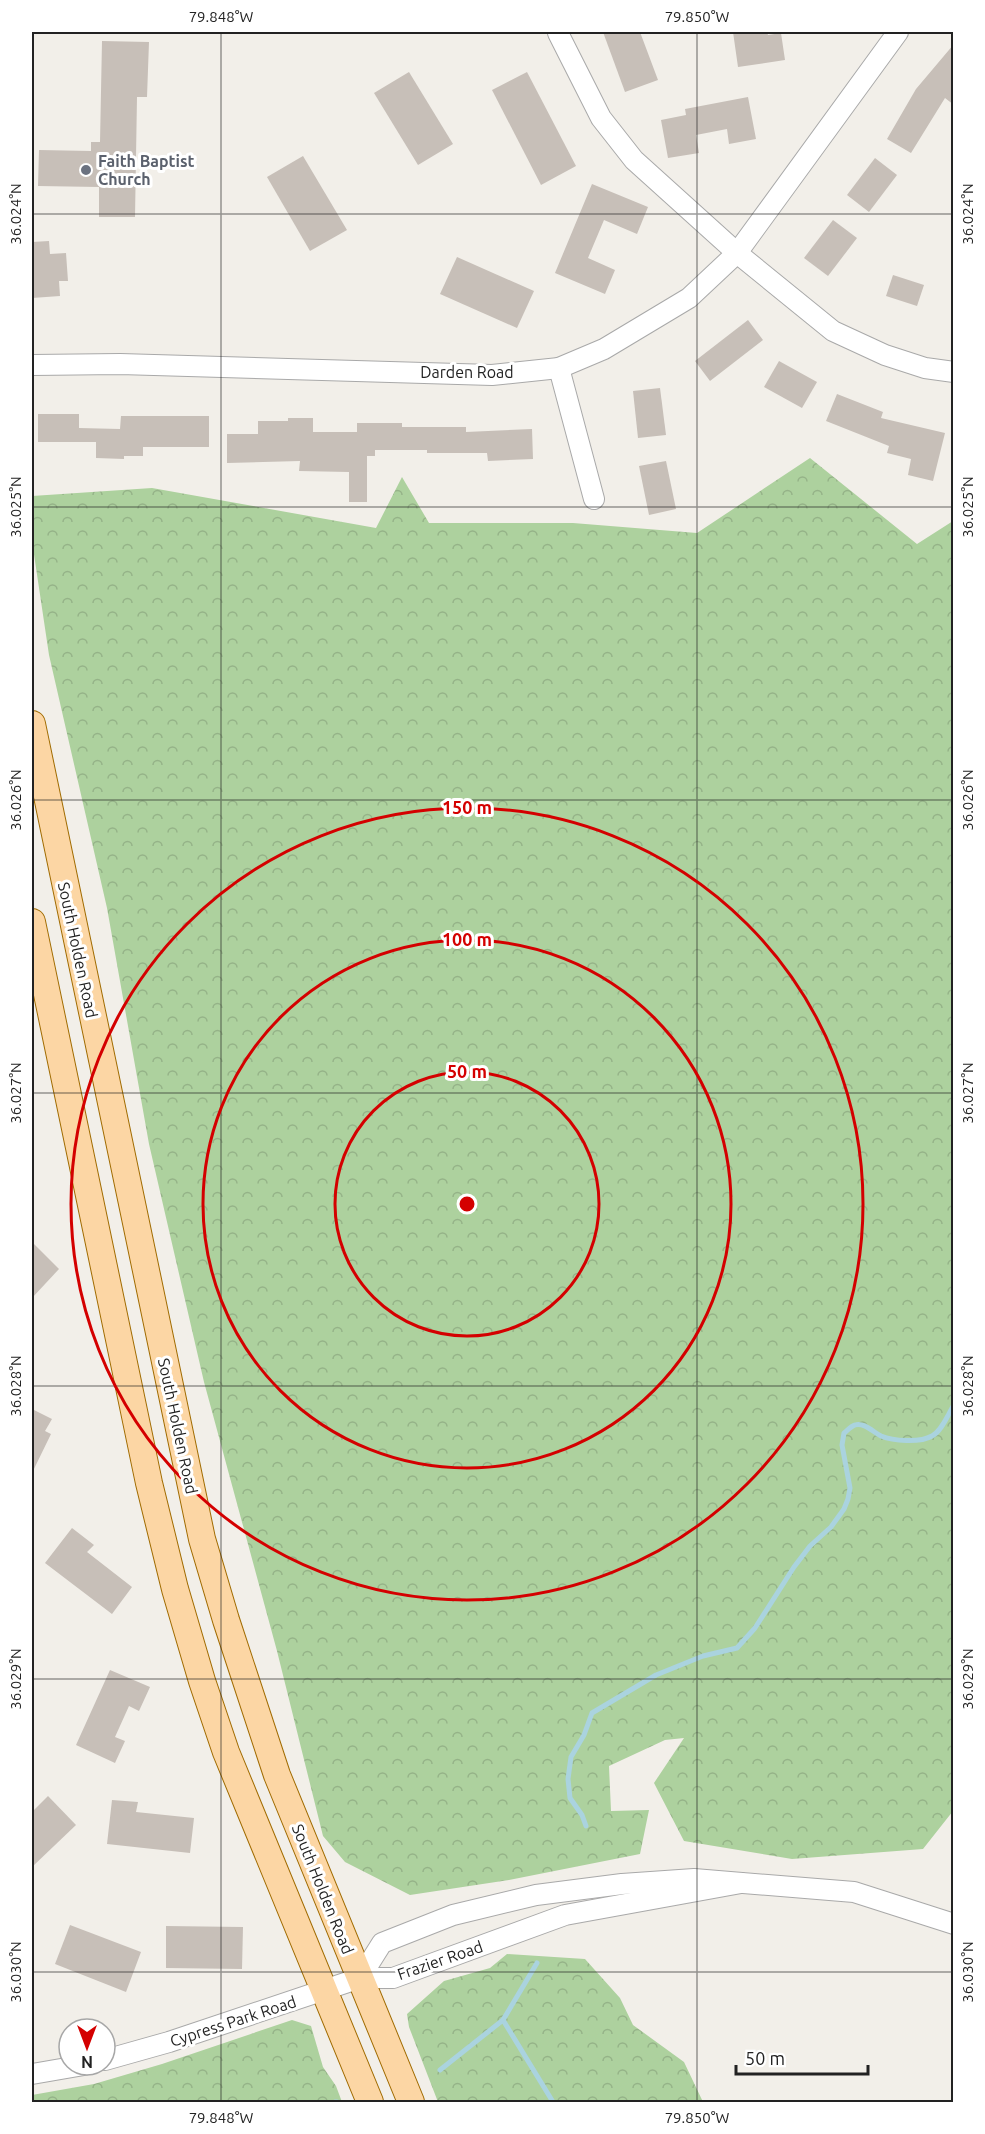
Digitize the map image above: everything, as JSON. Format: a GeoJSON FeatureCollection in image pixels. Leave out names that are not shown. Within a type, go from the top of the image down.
{"type":"FeatureCollection","features":[{"type":"Feature","properties":{"kind":"main road","name":"South Holden Road"},"geometry":{"type":"LineString","coordinates":[[32,724],[202,1539],[277,1775],[411,2103]]}},
{"type":"Feature","properties":{"kind":"main road"},"geometry":{"type":"LineString","coordinates":[[32,922],[149,1483],[175,1589],[226,1752],[370,2103]]}},
{"type":"Feature","properties":{"kind":"street","name":"Darden Road"},"geometry":{"type":"LineString","coordinates":[[32,365],[120,364],[492,375],[559,368],[604,349],[689,298],[736,253],[898,32]]}},
{"type":"Feature","properties":{"kind":"street"},"geometry":{"type":"LineString","coordinates":[[558,33],[601,118],[634,160],[736,253],[833,331],[885,355],[925,368],[954,372]]}},
{"type":"Feature","properties":{"kind":"street"},"geometry":{"type":"LineString","coordinates":[[559,368],[594,499]]}},
{"type":"Feature","properties":{"kind":"street","name":"Frazier Road"},"geometry":{"type":"LineString","coordinates":[[360,1978],[382,1943],[453,1915],[536,1896],[622,1884],[694,1879],[854,1892],[954,1924]]}},
{"type":"Feature","properties":{"kind":"street","name":"Frazier Road"},"geometry":{"type":"LineString","coordinates":[[360,1978],[393,1978],[565,1915],[741,1883]]}},
{"type":"Feature","properties":{"kind":"street","name":"Cypress Park Road"},"geometry":{"type":"LineString","coordinates":[[117,2057],[169,2042],[360,1978]]}},
{"type":"Feature","properties":{"kind":"street"},"geometry":{"type":"LineString","coordinates":[[32,2074],[57,2070]]}},
{"type":"Feature","properties":{"kind":"green space"},"geometry":{"type":"Polygon","coordinates":[[[810,458],[917,544],[953,521],[953,1811],[923,1849],[792,1859],[684,1841],[654,1783],[684,1738],[665,1740],[609,1766],[611,1811],[649,1810],[640,1854],[509,1880],[410,1895],[345,1862],[323,1836],[277,1651],[204,1382],[149,1144],[107,908],[49,655],[32,541],[32,496],[152,488],[376,528],[402,477],[429,523],[573,523],[697,533],[810,458]]]}},
{"type":"Feature","properties":{"kind":"green space"},"geometry":{"type":"Polygon","coordinates":[[[507,1954],[585,1959],[620,1998],[633,2025],[684,2062],[703,2102],[438,2102],[409,2027],[407,2014],[444,1981],[490,1968],[507,1954]]]}},
{"type":"Feature","properties":{"kind":"green space"},"geometry":{"type":"Polygon","coordinates":[[[292,2020],[311,2026],[323,2067],[336,2086],[342,2102],[32,2102],[32,2095],[94,2084],[162,2064],[292,2020]]]}},
{"type":"Feature","properties":{"kind":"building"},"geometry":{"type":"Polygon","coordinates":[[[603,32],[640,32],[658,80],[625,92],[603,32]]]}},
{"type":"Feature","properties":{"kind":"building"},"geometry":{"type":"Polygon","coordinates":[[[733,32],[767,32],[768,35],[781,33],[785,60],[738,67],[733,32]]]}},
{"type":"Feature","properties":{"kind":"building"},"geometry":{"type":"Polygon","coordinates":[[[102,41],[149,42],[147,97],[137,97],[135,217],[99,217],[99,187],[38,186],[39,150],[91,151],[91,142],[100,142],[102,41]]]}},
{"type":"Feature","properties":{"kind":"building"},"geometry":{"type":"Polygon","coordinates":[[[954,44],[954,105],[945,98],[911,153],[887,139],[916,89],[954,44]]]}},
{"type":"Feature","properties":{"kind":"building"},"geometry":{"type":"Polygon","coordinates":[[[409,72],[453,144],[418,165],[374,93],[409,72]]]}},
{"type":"Feature","properties":{"kind":"building"},"geometry":{"type":"Polygon","coordinates":[[[527,72],[576,166],[541,185],[492,90],[527,72]]]}},
{"type":"Feature","properties":{"kind":"building"},"geometry":{"type":"Polygon","coordinates":[[[748,97],[756,139],[729,144],[727,129],[696,135],[699,153],[668,158],[661,120],[686,115],[685,109],[748,97]]]}},
{"type":"Feature","properties":{"kind":"building"},"geometry":{"type":"Polygon","coordinates":[[[303,156],[347,230],[310,251],[267,177],[303,156]]]}},
{"type":"Feature","properties":{"kind":"building"},"geometry":{"type":"Polygon","coordinates":[[[875,158],[897,175],[869,212],[847,195],[875,158]]]}},
{"type":"Feature","properties":{"kind":"building"},"geometry":{"type":"Polygon","coordinates":[[[592,184],[648,207],[637,234],[604,220],[588,258],[615,270],[605,294],[555,273],[592,184]]]}},
{"type":"Feature","properties":{"kind":"building"},"geometry":{"type":"Polygon","coordinates":[[[833,220],[857,238],[828,276],[804,258],[833,220]]]}},
{"type":"Feature","properties":{"kind":"building"},"geometry":{"type":"Polygon","coordinates":[[[49,241],[50,254],[66,253],[68,281],[59,281],[60,296],[32,298],[32,242],[49,241]]]}},
{"type":"Feature","properties":{"kind":"building"},"geometry":{"type":"Polygon","coordinates":[[[457,257],[534,291],[517,328],[440,294],[457,257]]]}},
{"type":"Feature","properties":{"kind":"building"},"geometry":{"type":"Polygon","coordinates":[[[893,275],[924,285],[917,306],[886,296],[893,275]]]}},
{"type":"Feature","properties":{"kind":"building"},"geometry":{"type":"Polygon","coordinates":[[[748,320],[763,340],[710,381],[695,361],[748,320]]]}},
{"type":"Feature","properties":{"kind":"building"},"geometry":{"type":"Polygon","coordinates":[[[779,361],[817,382],[802,408],[764,387],[779,361]]]}},
{"type":"Feature","properties":{"kind":"building"},"geometry":{"type":"Polygon","coordinates":[[[660,388],[666,435],[638,438],[633,391],[660,388]]]}},
{"type":"Feature","properties":{"kind":"building"},"geometry":{"type":"Polygon","coordinates":[[[837,394],[883,412],[881,418],[945,433],[933,481],[908,475],[911,459],[887,453],[889,446],[826,421],[837,394]]]}},
{"type":"Feature","properties":{"kind":"building"},"geometry":{"type":"Polygon","coordinates":[[[38,414],[79,414],[79,428],[120,429],[121,416],[209,416],[209,447],[143,447],[143,456],[124,456],[124,459],[96,458],[96,442],[38,442],[38,414]]]}},
{"type":"Feature","properties":{"kind":"building"},"geometry":{"type":"Polygon","coordinates":[[[288,418],[313,418],[313,432],[357,432],[357,423],[402,423],[402,427],[466,427],[466,432],[532,429],[533,459],[488,461],[487,453],[375,450],[375,456],[367,456],[367,502],[349,502],[349,472],[299,471],[300,461],[227,463],[227,434],[258,434],[258,421],[288,421],[288,418]]]}},
{"type":"Feature","properties":{"kind":"building"},"geometry":{"type":"Polygon","coordinates":[[[666,461],[676,509],[649,515],[639,466],[666,461]]]}},
{"type":"Feature","properties":{"kind":"building"},"geometry":{"type":"Polygon","coordinates":[[[32,1242],[59,1269],[32,1298],[32,1242]]]}},
{"type":"Feature","properties":{"kind":"building"},"geometry":{"type":"Polygon","coordinates":[[[32,1409],[52,1419],[45,1431],[51,1434],[32,1473],[32,1409]]]}},
{"type":"Feature","properties":{"kind":"building"},"geometry":{"type":"Polygon","coordinates":[[[72,1528],[94,1545],[87,1552],[132,1587],[112,1614],[45,1563],[72,1528]]]}},
{"type":"Feature","properties":{"kind":"building"},"geometry":{"type":"Polygon","coordinates":[[[110,1670],[150,1687],[139,1711],[129,1706],[115,1737],[125,1741],[115,1763],[76,1745],[110,1670]]]}},
{"type":"Feature","properties":{"kind":"building"},"geometry":{"type":"Polygon","coordinates":[[[48,1796],[76,1825],[32,1867],[32,1812],[48,1796]]]}},
{"type":"Feature","properties":{"kind":"building"},"geometry":{"type":"Polygon","coordinates":[[[112,1800],[138,1802],[136,1812],[194,1818],[190,1853],[107,1844],[112,1800]]]}},
{"type":"Feature","properties":{"kind":"building"},"geometry":{"type":"Polygon","coordinates":[[[70,1925],[141,1952],[126,1992],[55,1964],[70,1925]]]}},
{"type":"Feature","properties":{"kind":"building"},"geometry":{"type":"Polygon","coordinates":[[[166,1926],[243,1927],[242,1969],[166,1968],[166,1926]]]}},
{"type":"Feature","properties":{"kind":"waterway"},"geometry":{"type":"LineString","coordinates":[[586,1826],[582,1815],[570,1798],[568,1779],[571,1757],[584,1735],[592,1713],[656,1675],[703,1656],[737,1648],[755,1628],[810,1546],[831,1527],[844,1509],[850,1488],[842,1445],[844,1433],[858,1424],[886,1438],[921,1440],[932,1436],[939,1430],[954,1405]]}},
{"type":"Feature","properties":{"kind":"waterway"},"geometry":{"type":"LineString","coordinates":[[440,2070],[503,2020],[537,1963]]}},
{"type":"Feature","properties":{"kind":"waterway"},"geometry":{"type":"LineString","coordinates":[[503,2020],[553,2102]]}},
{"type":"Feature","properties":{"kind":"place","name":"Faith Baptist Church"},"geometry":{"type":"Point","coordinates":[86,170]}}]}
